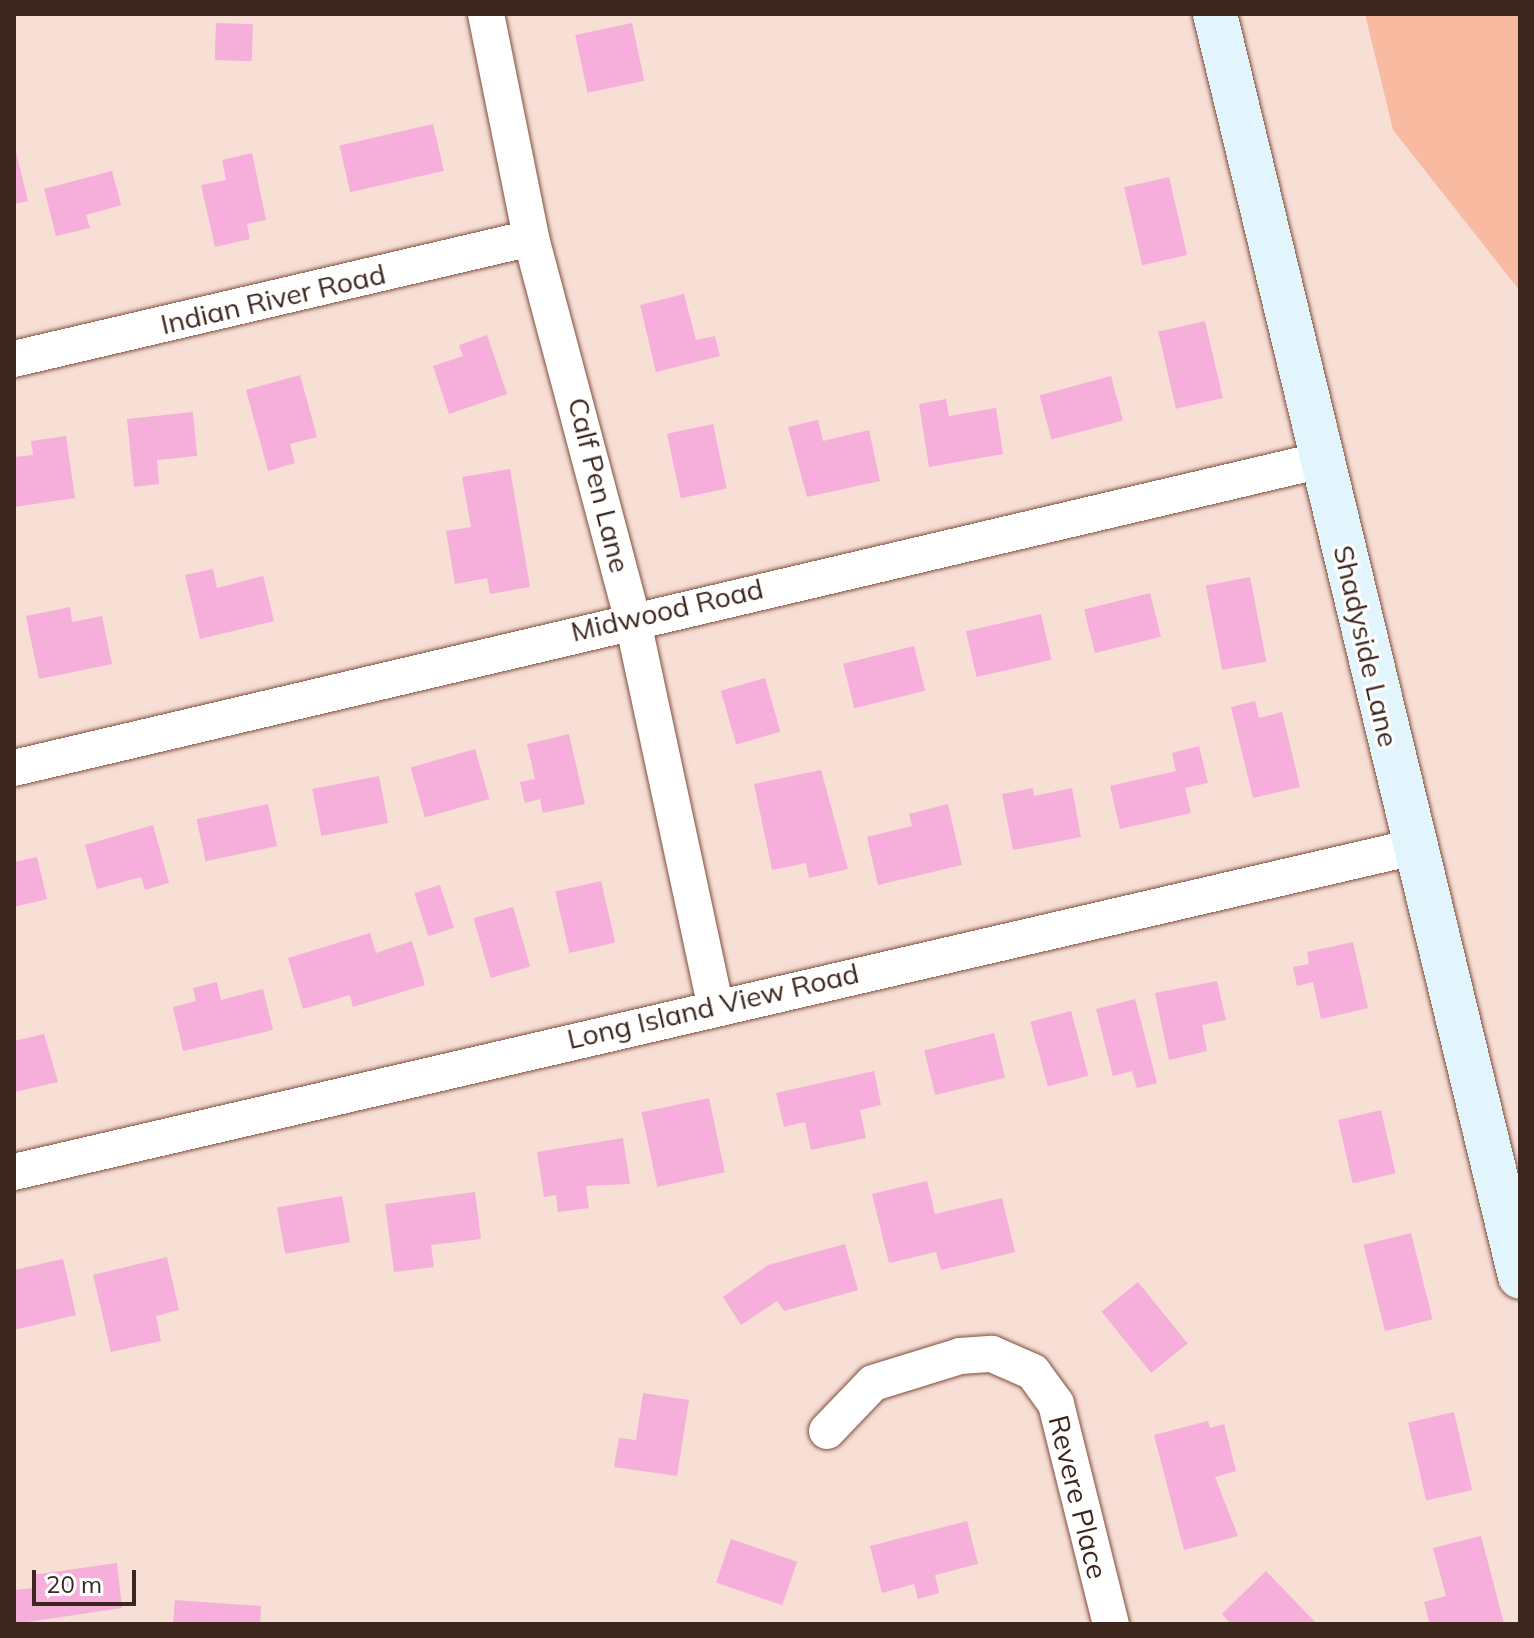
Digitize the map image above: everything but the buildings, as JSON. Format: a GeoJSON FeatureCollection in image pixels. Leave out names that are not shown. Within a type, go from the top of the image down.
{"type":"FeatureCollection","features":[{"type":"Feature","properties":{"kind":"street","name":"Calf Pen Lane"},"geometry":{"type":"LineString","coordinates":[[486,14],[531,238],[632,617],[715,1005]]}},
{"type":"Feature","properties":{"kind":"street","name":"Shadyside Lane"},"geometry":{"type":"LineString","coordinates":[[1215,14],[1520,1277]]}},
{"type":"Feature","properties":{"kind":"street","name":"Indian River Road"},"geometry":{"type":"LineString","coordinates":[[14,359],[531,238]]}},
{"type":"Feature","properties":{"kind":"street","name":"Midwood Road"},"geometry":{"type":"LineString","coordinates":[[14,768],[632,617],[1322,460]]}},
{"type":"Feature","properties":{"kind":"street","name":"Long Island View Road"},"geometry":{"type":"LineString","coordinates":[[14,1172],[715,1005],[1414,847]]}},
{"type":"Feature","properties":{"kind":"street","name":"Revere Place"},"geometry":{"type":"LineString","coordinates":[[827,1431],[873,1383],[960,1356],[992,1354],[1033,1372],[1056,1404],[1111,1624]]}},
{"type":"Feature","properties":{"kind":"shaded area"},"geometry":{"type":"Polygon","coordinates":[[[1365,14],[1520,14],[1520,291],[1393,130],[1365,14]]]}}]}
